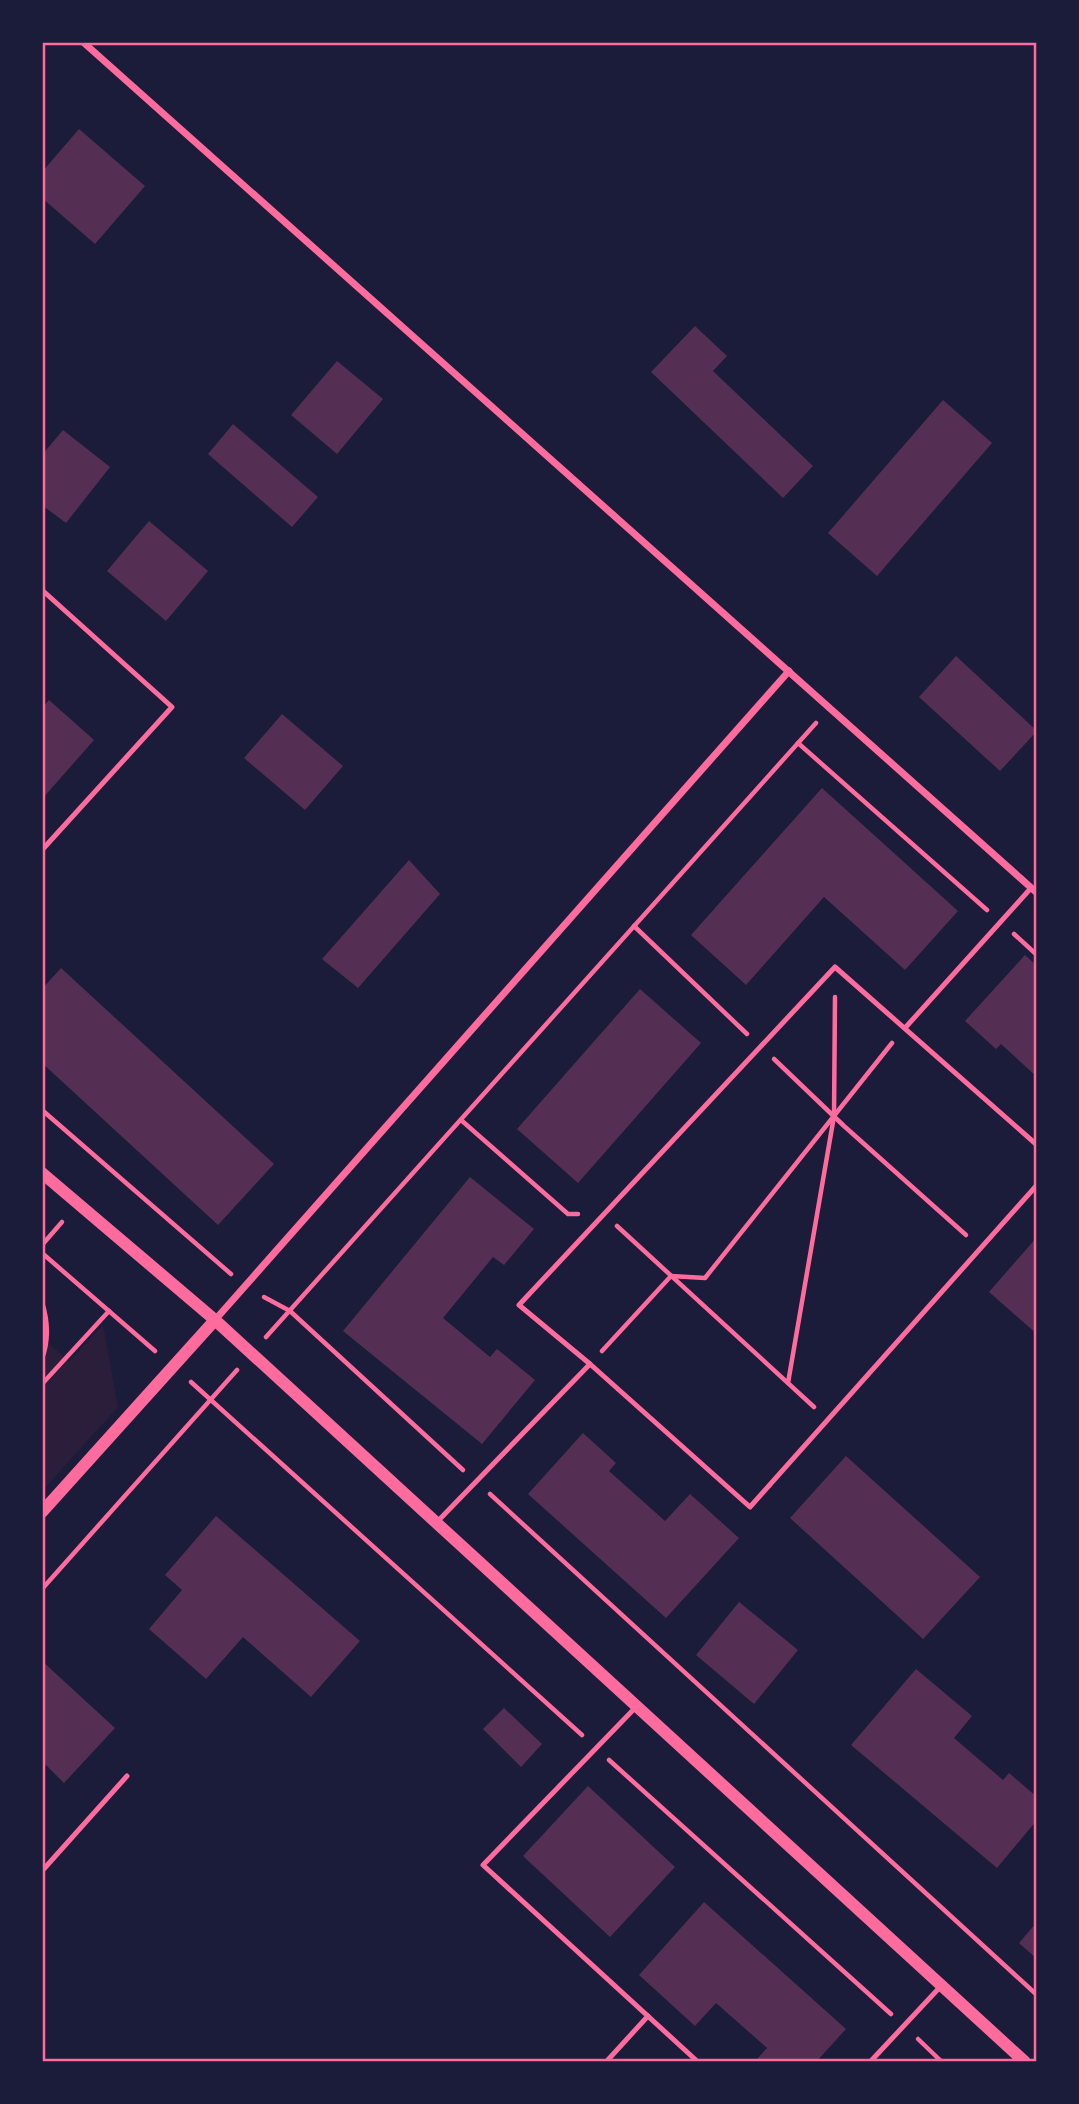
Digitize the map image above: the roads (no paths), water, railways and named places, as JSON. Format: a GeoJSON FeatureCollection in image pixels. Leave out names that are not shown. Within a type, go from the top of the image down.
{"type":"FeatureCollection","features":[{"type":"Feature","properties":{"kind":"street"},"geometry":{"type":"LineString","coordinates":[[83,42],[1034,891]]}},
{"type":"Feature","properties":{"kind":"street"},"geometry":{"type":"LineString","coordinates":[[42,1512],[789,671]]}},
{"type":"Feature","properties":{"kind":"street"},"geometry":{"type":"LineString","coordinates":[[42,1173],[215,1320],[1025,2062]]}},
{"type":"Feature","properties":{"kind":"lane"},"geometry":{"type":"LineString","coordinates":[[42,590],[172,707],[42,850]]}},
{"type":"Feature","properties":{"kind":"lane"},"geometry":{"type":"LineString","coordinates":[[905,1028],[1000,922],[1034,891]]}},
{"type":"Feature","properties":{"kind":"lane"},"geometry":{"type":"LineString","coordinates":[[1037,1146],[835,967],[519,1305],[590,1364],[750,1507],[1037,1185]]}},
{"type":"Feature","properties":{"kind":"lane"},"geometry":{"type":"LineString","coordinates":[[436,1523],[590,1364]]}},
{"type":"Feature","properties":{"kind":"lane"},"geometry":{"type":"LineString","coordinates":[[636,1706],[483,1865],[698,2062]]}},
{"type":"Feature","properties":{"kind":"lane"},"geometry":{"type":"LineString","coordinates":[[42,1871],[127,1776]]}},
{"type":"Feature","properties":{"kind":"lane"},"geometry":{"type":"LineString","coordinates":[[870,2062],[942,1986]]}},
{"type":"Feature","properties":{"kind":"lane"},"geometry":{"type":"LineString","coordinates":[[606,2062],[648,2016]]}}]}
